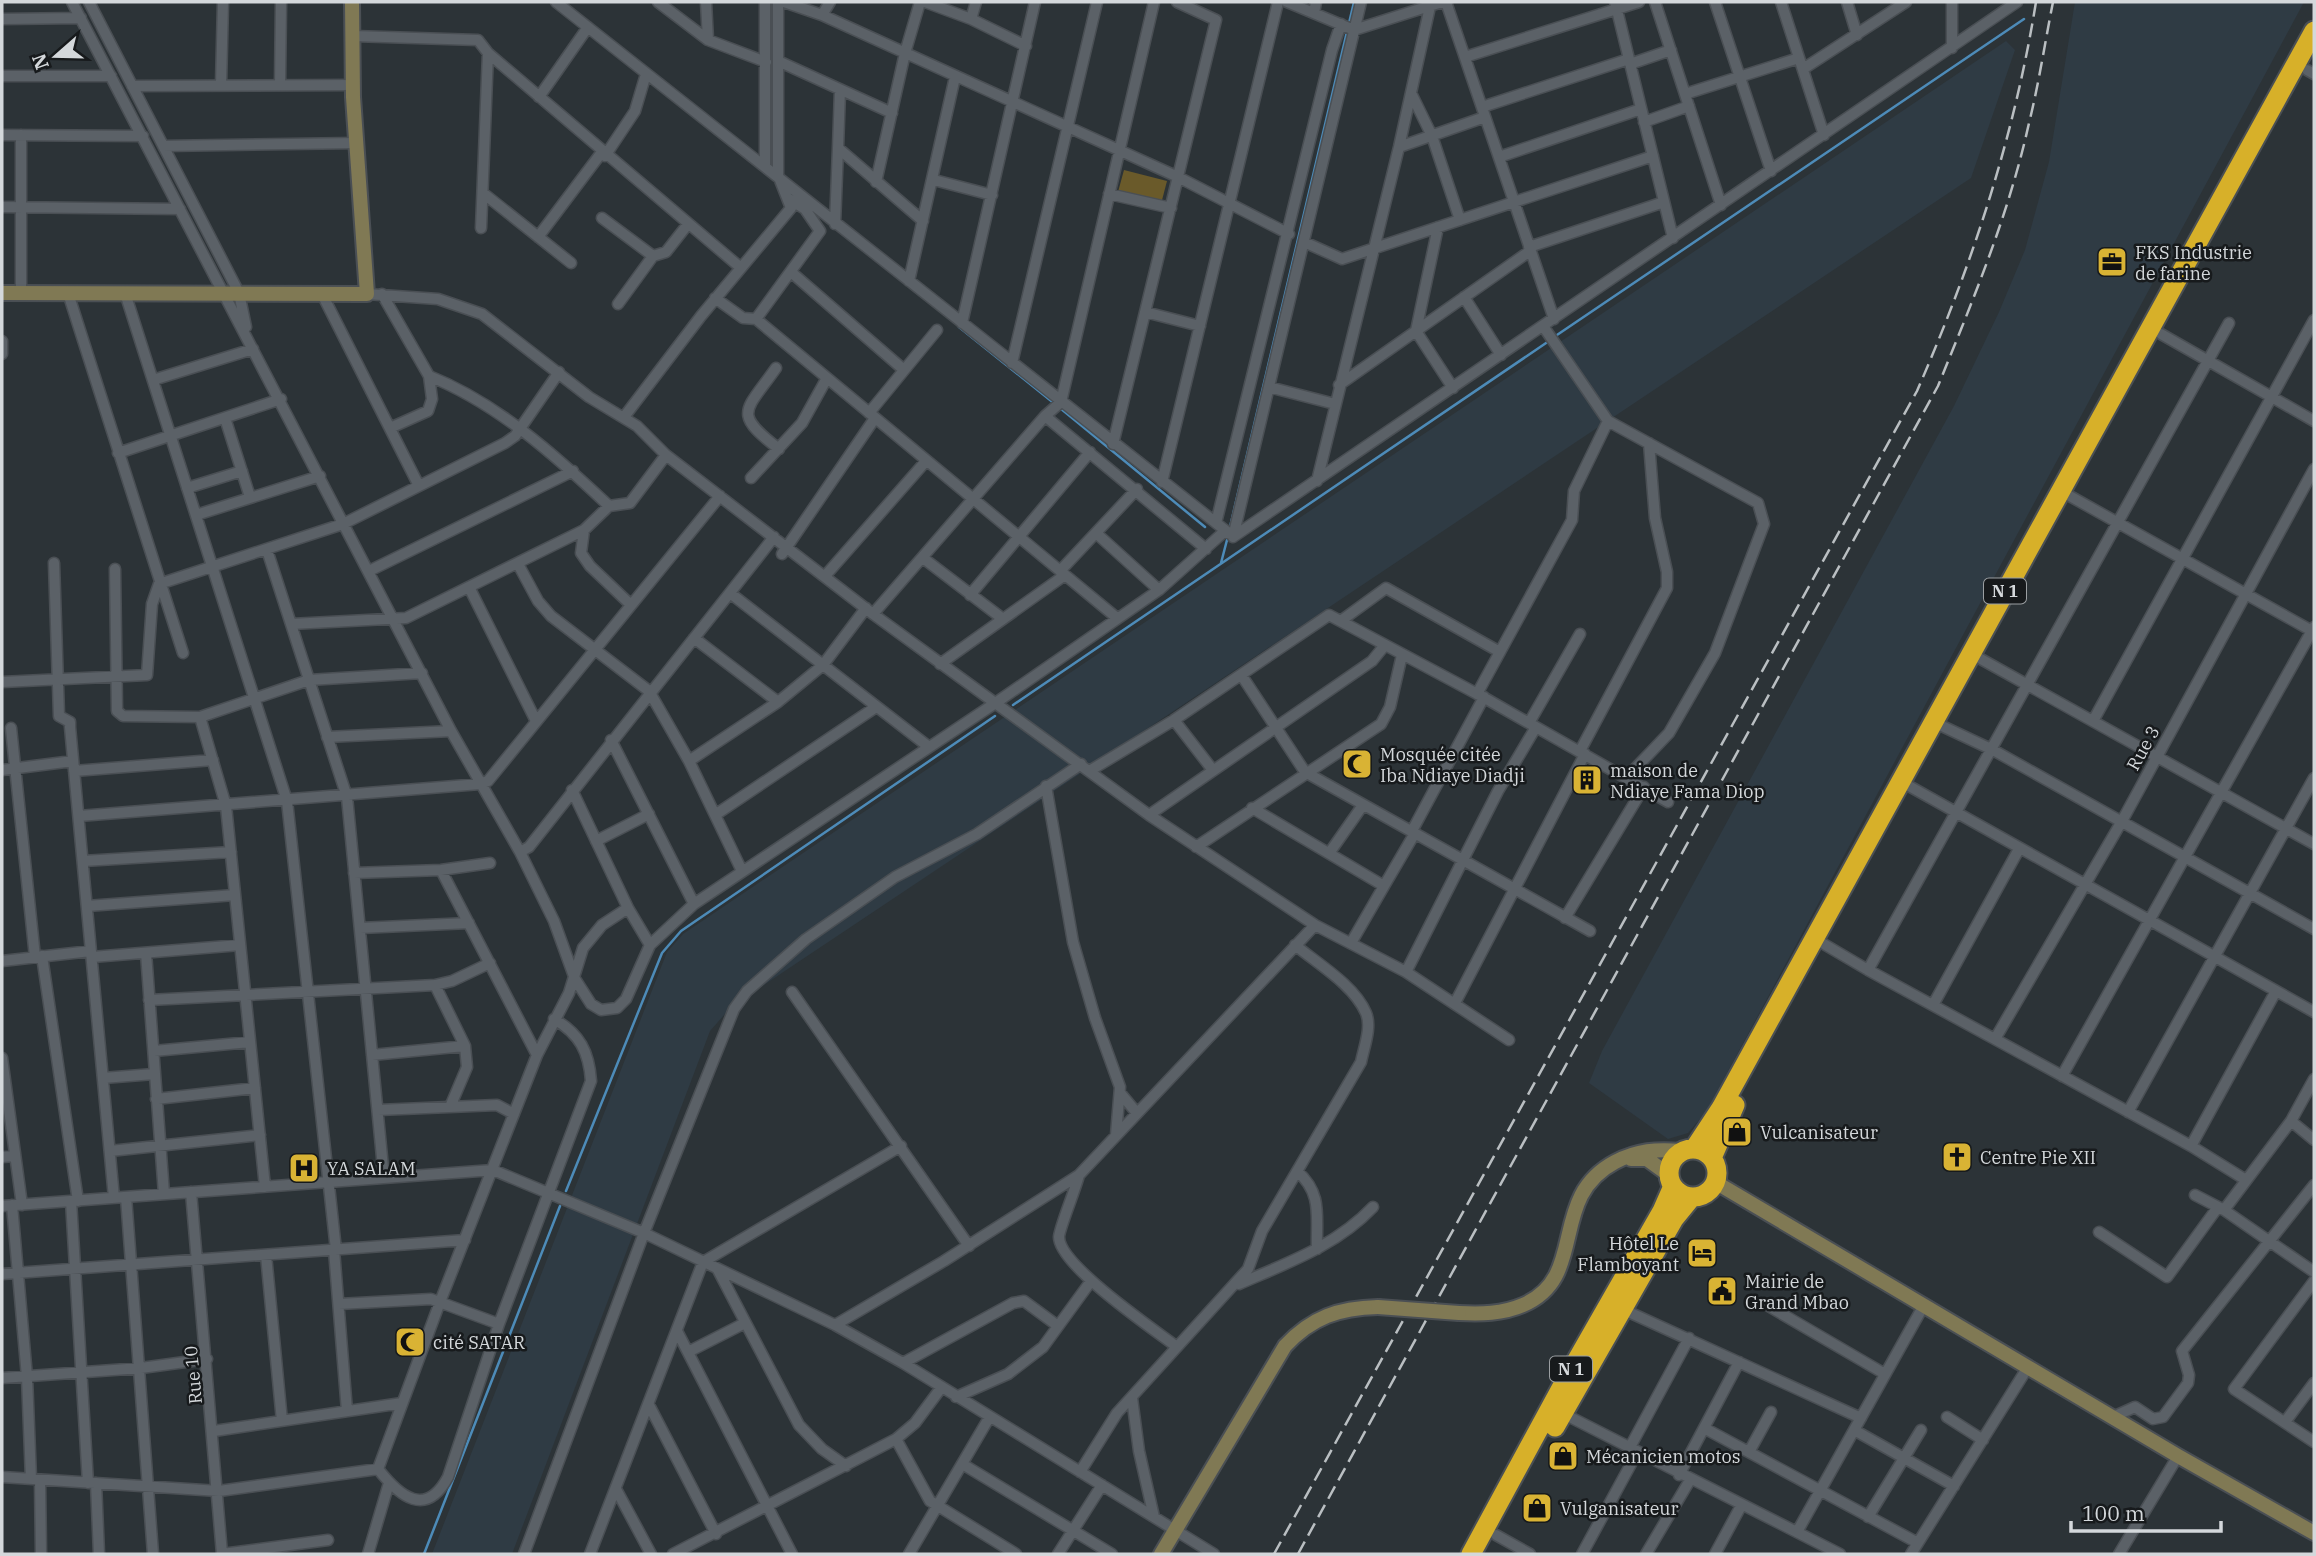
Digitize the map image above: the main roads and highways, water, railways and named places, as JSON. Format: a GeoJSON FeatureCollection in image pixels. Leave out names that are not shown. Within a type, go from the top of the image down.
{"type":"FeatureCollection","features":[{"type":"Feature","properties":{"kind":"highway","name":"N 1"},"geometry":{"type":"LineString","coordinates":[[1471,1554],[1566,1379],[1662,1211],[1671,1180],[1672,1161],[1688,1150],[1721,1108],[2314,31]]}},
{"type":"Feature","properties":{"kind":"highway","name":"N 1"},"geometry":{"type":"LineString","coordinates":[[1485,1554],[1562,1413],[1674,1219],[1692,1197],[1703,1195],[1715,1182],[1717,1171],[1712,1158],[1729,1115],[2068,495],[2312,67]]}},
{"type":"Feature","properties":{"kind":"highway"},"geometry":{"type":"LineString","coordinates":[[1688,1150],[1712,1158]]}},
{"type":"Feature","properties":{"kind":"highway"},"geometry":{"type":"LineString","coordinates":[[1671,1180],[1681,1194],[1692,1197]]}},
{"type":"Feature","properties":{"kind":"waterway"},"geometry":{"type":"LineString","coordinates":[[772,2],[773,128]]}},
{"type":"Feature","properties":{"kind":"waterway"},"geometry":{"type":"LineString","coordinates":[[1230,527],[1354,2]]}},
{"type":"Feature","properties":{"kind":"waterway"},"geometry":{"type":"LineString","coordinates":[[1554,337],[2024,19]]}},
{"type":"Feature","properties":{"kind":"waterway"},"geometry":{"type":"LineString","coordinates":[[959,327],[1055,404]]}},
{"type":"Feature","properties":{"kind":"waterway"},"geometry":{"type":"LineString","coordinates":[[1013,705],[1549,341]]}},
{"type":"Feature","properties":{"kind":"waterway"},"geometry":{"type":"LineString","coordinates":[[1060,408],[1205,527]]}},
{"type":"Feature","properties":{"kind":"waterway"},"geometry":{"type":"LineString","coordinates":[[1221,563],[1227,540]]}},
{"type":"Feature","properties":{"kind":"waterway"},"geometry":{"type":"LineString","coordinates":[[566,1191],[662,953],[681,931],[995,716]]}},
{"type":"Feature","properties":{"kind":"waterway"},"geometry":{"type":"LineString","coordinates":[[424,1554],[560,1206]]}},
{"type":"Feature","properties":{"kind":"railway"},"geometry":{"type":"LineString","coordinates":[[1274,1554],[1917,391],[1956,296],[1989,200],[2016,102],[2036,2]]}},
{"type":"Feature","properties":{"kind":"railway"},"geometry":{"type":"LineString","coordinates":[[1298,1554],[1938,386],[1989,256],[2021,157],[2053,2]]}},
{"type":"Feature","properties":{"kind":"place","name":"FKS Industrie de farine"},"geometry":{"type":"Point","coordinates":[2112,262]}},
{"type":"Feature","properties":{"kind":"place","name":"Mosquée citée Iba Ndiaye Diadji"},"geometry":{"type":"Point","coordinates":[1357,764]}},
{"type":"Feature","properties":{"kind":"place","name":"maison de Ndiaye Fama Diop"},"geometry":{"type":"Point","coordinates":[1587,780]}},
{"type":"Feature","properties":{"kind":"place","name":"Vulcanisateur"},"geometry":{"type":"Point","coordinates":[1737,1132]}},
{"type":"Feature","properties":{"kind":"place","name":"Centre Pie XII"},"geometry":{"type":"Point","coordinates":[1957,1157]}},
{"type":"Feature","properties":{"kind":"place","name":"YA SALAM"},"geometry":{"type":"Point","coordinates":[304,1168]}},
{"type":"Feature","properties":{"kind":"place","name":"Hôtel Le Flamboyant"},"geometry":{"type":"Point","coordinates":[1702,1253]}},
{"type":"Feature","properties":{"kind":"place","name":"Mairie de Grand Mbao"},"geometry":{"type":"Point","coordinates":[1722,1291]}},
{"type":"Feature","properties":{"kind":"place","name":"cité SATAR"},"geometry":{"type":"Point","coordinates":[410,1342]}},
{"type":"Feature","properties":{"kind":"place","name":"Mécanicien motos"},"geometry":{"type":"Point","coordinates":[1563,1456]}},
{"type":"Feature","properties":{"kind":"place","name":"Vulganisateur"},"geometry":{"type":"Point","coordinates":[1537,1508]}}]}
